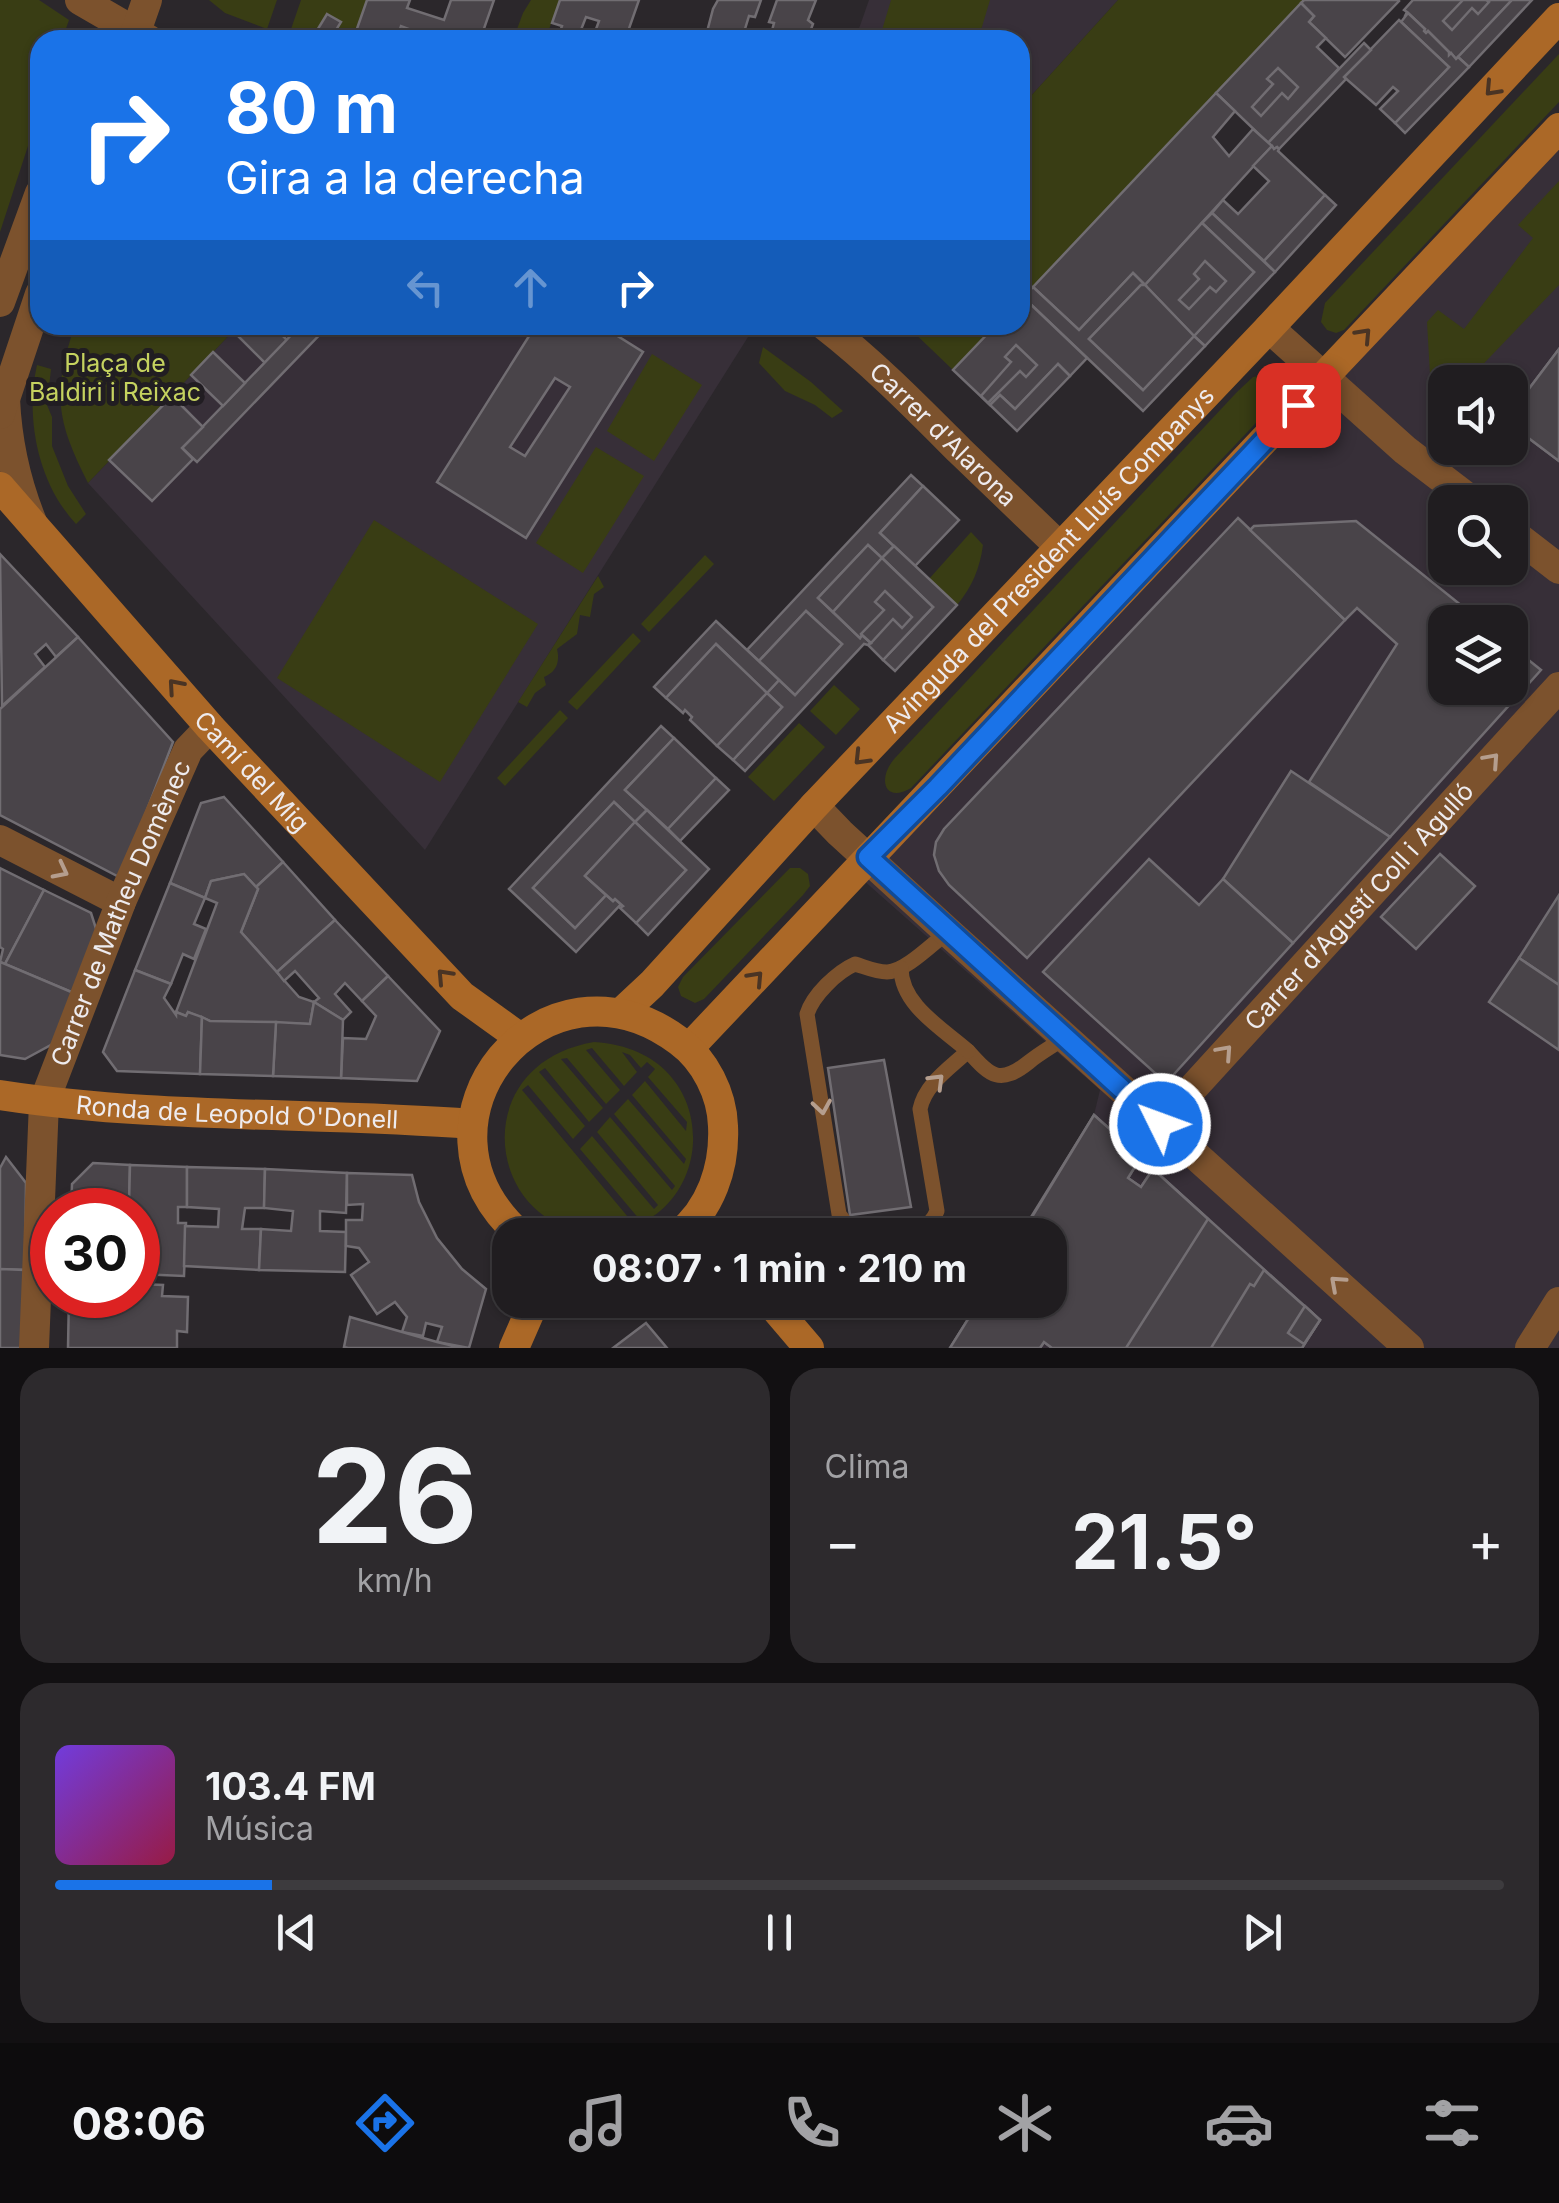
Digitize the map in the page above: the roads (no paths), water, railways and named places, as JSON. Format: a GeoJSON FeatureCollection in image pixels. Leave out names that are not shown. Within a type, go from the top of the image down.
{"type":"FeatureCollection","features":[{"type":"Feature","properties":{"kind":"street"},"geometry":{"type":"LineString","coordinates":[[140,30],[146,0]]}},
{"type":"Feature","properties":{"kind":"street"},"geometry":{"type":"LineString","coordinates":[[96,14],[125,30]]}},
{"type":"Feature","properties":{"kind":"street","name":"Avinguda del President Lluís Companys"},"geometry":{"type":"LineString","coordinates":[[622,1012],[1559,18]]}},
{"type":"Feature","properties":{"kind":"street"},"geometry":{"type":"LineString","coordinates":[[689,1048],[862,852],[938,787],[1559,128]]}},
{"type":"Feature","properties":{"kind":"street"},"geometry":{"type":"LineString","coordinates":[[0,302],[30,220]]}},
{"type":"Feature","properties":{"kind":"street"},"geometry":{"type":"LineString","coordinates":[[30,325],[3,407],[10,450],[32,522]]}},
{"type":"Feature","properties":{"kind":"street"},"geometry":{"type":"LineString","coordinates":[[1270,328],[1405,450],[1451,485]]}},
{"type":"Feature","properties":{"kind":"street","name":"Carrer d'Alarona"},"geometry":{"type":"LineString","coordinates":[[836,335],[890,381],[1060,546]]}},
{"type":"Feature","properties":{"kind":"street","name":"Camí del Mig"},"geometry":{"type":"LineString","coordinates":[[0,487],[210,726],[462,996],[519,1037]]}},
{"type":"Feature","properties":{"kind":"street"},"geometry":{"type":"LineString","coordinates":[[1528,545],[1559,569]]}},
{"type":"Feature","properties":{"kind":"street","name":"Carrer d'Agustí Coll i Agulló"},"geometry":{"type":"LineString","coordinates":[[1160,1124],[1559,687]]}},
{"type":"Feature","properties":{"kind":"street","name":"Carrer de Matheu Domènec"},"geometry":{"type":"LineString","coordinates":[[34,1348],[44,1102],[122,902],[188,750],[210,726]]}},
{"type":"Feature","properties":{"kind":"street"},"geometry":{"type":"LineString","coordinates":[[814,806],[1064,1038],[1409,1348]]}},
{"type":"Feature","properties":{"kind":"street"},"geometry":{"type":"LineString","coordinates":[[0,840],[122,902]]}},
{"type":"Feature","properties":{"kind":"street"},"geometry":{"type":"LineString","coordinates":[[501,1218],[483,1190],[473,1158],[472,1124],[487,1076],[519,1037],[568,1013],[622,1012],[658,1025],[689,1048],[710,1078],[722,1112],[724,1148],[716,1183],[701,1218]]}},
{"type":"Feature","properties":{"kind":"street","name":"Ronda de Leopold O'Donell"},"geometry":{"type":"LineString","coordinates":[[0,1095],[183,1114],[352,1116],[472,1124]]}},
{"type":"Feature","properties":{"kind":"street"},"geometry":{"type":"LineString","coordinates":[[1530,1348],[1559,1302]]}},
{"type":"Feature","properties":{"kind":"street"},"geometry":{"type":"LineString","coordinates":[[514,1348],[527,1318]]}},
{"type":"Feature","properties":{"kind":"street"},"geometry":{"type":"LineString","coordinates":[[783,1318],[808,1348]]}},
{"type":"Feature","properties":{"kind":"lane"},"geometry":{"type":"LineString","coordinates":[[948,932],[890,972],[855,964],[845,969],[810,1004],[808,1014],[839,1214],[846,1226],[866,1234],[919,1227],[933,1219],[937,1210],[920,1109],[922,1097],[968,1051]]}},
{"type":"Feature","properties":{"kind":"lane"},"geometry":{"type":"LineString","coordinates":[[900,968],[908,998],[996,1076],[1020,1070],[1064,1038]]}},
{"type":"Feature","properties":{"kind":"park label","name":"Plaça de Baldiri i Reixac"},"geometry":{"type":"Point","coordinates":[115,378]}}]}
